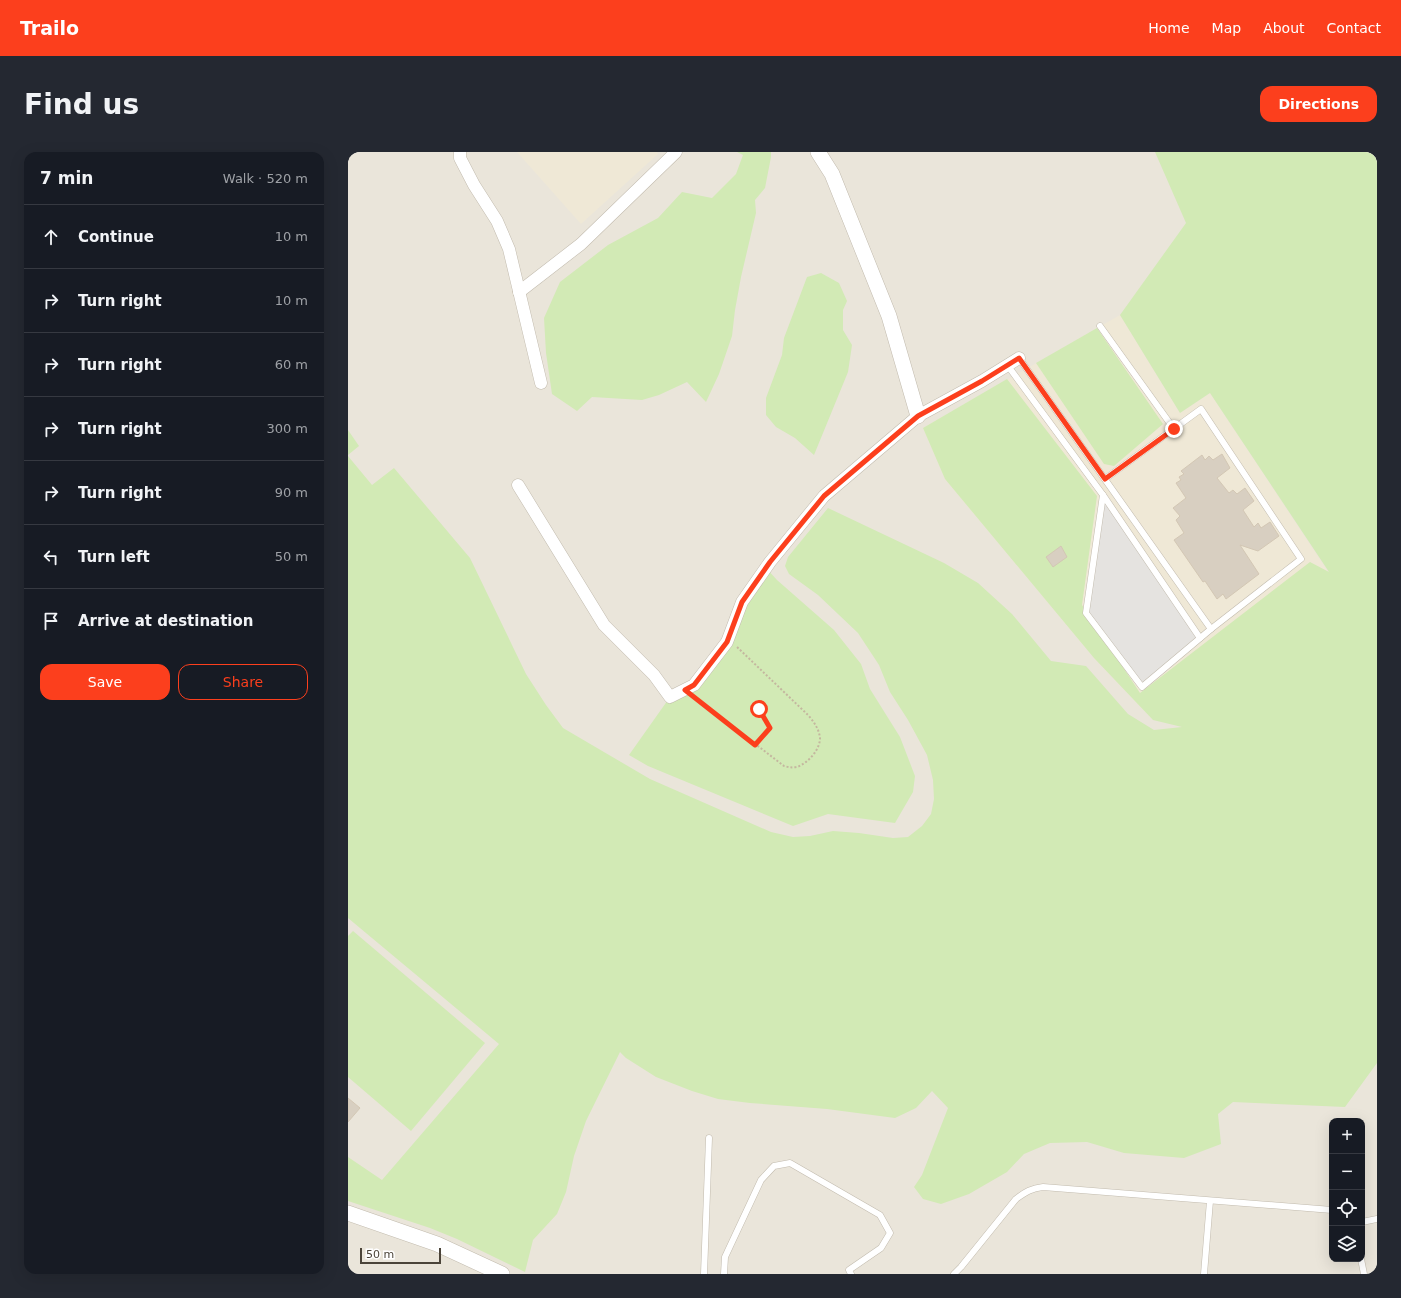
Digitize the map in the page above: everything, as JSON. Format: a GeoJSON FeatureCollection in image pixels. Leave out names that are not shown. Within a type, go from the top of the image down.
{"type":"FeatureCollection","features":[{"type":"Feature","properties":{"kind":"street"},"geometry":{"type":"LineString","coordinates":[[460,152],[460,158],[474,185],[497,221],[509,249],[541,383]]}},
{"type":"Feature","properties":{"kind":"street"},"geometry":{"type":"LineString","coordinates":[[519,292],[581,244],[676,152]]}},
{"type":"Feature","properties":{"kind":"street"},"geometry":{"type":"LineString","coordinates":[[818,152],[832,174],[889,316],[918,416]]}},
{"type":"Feature","properties":{"kind":"street"},"geometry":{"type":"LineString","coordinates":[[518,485],[604,624],[654,675],[670,697],[694,685],[728,639],[742,602],[770,562],[824,496],[918,416],[1008,366],[1019,358]]}},
{"type":"Feature","properties":{"kind":"street"},"geometry":{"type":"LineString","coordinates":[[348,1213],[437,1244],[502,1274]]}},
{"type":"Feature","properties":{"kind":"lane"},"geometry":{"type":"LineString","coordinates":[[1100,326],[1174,429]]}},
{"type":"Feature","properties":{"kind":"lane"},"geometry":{"type":"LineString","coordinates":[[1019,358],[1211,629]]}},
{"type":"Feature","properties":{"kind":"lane"},"geometry":{"type":"LineString","coordinates":[[1008,366],[1103,495],[1200,638]]}},
{"type":"Feature","properties":{"kind":"lane"},"geometry":{"type":"LineString","coordinates":[[1103,495],[1086,613],[1142,687],[1211,629],[1301,559],[1201,409],[1105,479]]}},
{"type":"Feature","properties":{"kind":"lane"},"geometry":{"type":"LineString","coordinates":[[704,1274],[709,1138]]}},
{"type":"Feature","properties":{"kind":"lane"},"geometry":{"type":"LineString","coordinates":[[724,1274],[725,1257],[762,1180],[774,1166],[790,1163],[880,1215],[887,1227],[890,1233],[881,1248],[849,1270],[851,1274]]}},
{"type":"Feature","properties":{"kind":"lane"},"geometry":{"type":"LineString","coordinates":[[954,1274],[1016,1199],[1034,1188],[1043,1187],[1329,1210]]}},
{"type":"Feature","properties":{"kind":"lane"},"geometry":{"type":"LineString","coordinates":[[1204,1274],[1210,1201]]}},
{"type":"Feature","properties":{"kind":"lane"},"geometry":{"type":"LineString","coordinates":[[1365,1221],[1377,1219]]}},
{"type":"Feature","properties":{"kind":"lane"},"geometry":{"type":"LineString","coordinates":[[1362,1262],[1364,1274]]}},
{"type":"Feature","properties":{"kind":"path"},"geometry":{"type":"LineString","coordinates":[[685,690],[784,766],[791,768],[798,766],[811,758],[819,744],[820,738],[815,723],[728,639]]}},
{"type":"Feature","properties":{"kind":"path"},"geometry":{"type":"LineString","coordinates":[[755,745],[770,728],[759,709]]}},
{"type":"Feature","properties":{"kind":"shaded area"},"geometry":{"type":"Polygon","coordinates":[[[348,152],[1377,152],[1377,1274],[348,1274],[348,152]]]}},
{"type":"Feature","properties":{"kind":"shaded area"},"geometry":{"type":"Polygon","coordinates":[[[517,152],[657,152],[658,154],[581,224],[517,152]]]}},
{"type":"Feature","properties":{"kind":"shaded area"},"geometry":{"type":"Polygon","coordinates":[[[1120,315],[1180,413],[1210,393],[1329,573],[1153,720],[1094,658],[945,479],[923,428],[1120,315]]]}},
{"type":"Feature","properties":{"kind":"shaded area"},"geometry":{"type":"Polygon","coordinates":[[[1103,495],[1200,638],[1142,687],[1086,613],[1103,495]]]}},
{"type":"Feature","properties":{"kind":"green space"},"geometry":{"type":"Polygon","coordinates":[[[737,152],[771,152],[771,157],[765,188],[755,200],[756,213],[741,277],[732,336],[719,374],[706,402],[687,382],[659,395],[642,400],[592,397],[577,411],[552,394],[546,353],[544,318],[560,282],[608,245],[658,218],[682,192],[712,198],[736,174],[743,155],[737,152]]]}},
{"type":"Feature","properties":{"kind":"green space"},"geometry":{"type":"Polygon","coordinates":[[[1155,152],[1377,152],[1377,1063],[1345,1107],[1233,1102],[1218,1114],[1221,1144],[1184,1158],[1124,1153],[1087,1142],[1050,1143],[1024,1154],[1007,1172],[969,1194],[941,1204],[923,1199],[914,1187],[922,1175],[948,1108],[932,1091],[916,1108],[895,1118],[827,1109],[718,1099],[656,1077],[626,1058],[620,1052],[586,1121],[574,1156],[566,1192],[557,1214],[533,1240],[525,1272],[457,1239],[430,1228],[348,1201],[348,1157],[382,1180],[499,1044],[348,918],[348,456],[372,485],[394,468],[470,558],[526,674],[563,728],[650,779],[771,832],[793,837],[810,836],[833,831],[893,838],[908,837],[922,826],[931,814],[934,799],[933,780],[927,755],[908,720],[890,692],[879,665],[858,633],[818,595],[789,574],[785,566],[788,557],[828,508],[944,563],[978,583],[1012,614],[1051,661],[1086,666],[1128,714],[1154,730],[1182,727],[1153,720],[1094,658],[945,479],[923,428],[1007,379],[1097,496],[1082,605],[1140,693],[1310,562],[1329,572],[1210,393],[1180,413],[1120,315],[1186,223],[1155,152]]]}},
{"type":"Feature","properties":{"kind":"green space"},"geometry":{"type":"Polygon","coordinates":[[[821,273],[839,283],[847,301],[843,310],[843,330],[852,345],[848,372],[814,455],[795,438],[776,427],[766,415],[766,398],[782,355],[784,338],[807,277],[821,273]]]}},
{"type":"Feature","properties":{"kind":"green space"},"geometry":{"type":"Polygon","coordinates":[[[1097,328],[1163,424],[1114,466],[1104,464],[1036,363],[1097,328]]]}},
{"type":"Feature","properties":{"kind":"green space"},"geometry":{"type":"Polygon","coordinates":[[[348,430],[359,446],[348,455],[348,430]]]}},
{"type":"Feature","properties":{"kind":"green space"},"geometry":{"type":"Polygon","coordinates":[[[766,568],[777,580],[834,630],[861,664],[870,689],[900,737],[915,776],[913,792],[895,823],[828,814],[793,826],[648,766],[629,755],[670,697],[694,685],[766,568]]]}},
{"type":"Feature","properties":{"kind":"green space"},"geometry":{"type":"Polygon","coordinates":[[[353,931],[485,1043],[411,1131],[348,1077],[348,936],[353,931]]]}},
{"type":"Feature","properties":{"kind":"building"},"geometry":{"type":"Polygon","coordinates":[[[1222,454],[1230,468],[1217,478],[1229,493],[1233,490],[1237,494],[1245,488],[1254,501],[1243,510],[1254,527],[1258,523],[1261,528],[1270,522],[1279,536],[1258,551],[1240,545],[1259,574],[1226,599],[1223,594],[1217,599],[1205,581],[1203,582],[1174,540],[1184,533],[1176,520],[1180,516],[1173,508],[1186,498],[1176,483],[1181,480],[1179,477],[1184,474],[1181,471],[1202,455],[1205,460],[1209,456],[1213,460],[1222,454]]]}},
{"type":"Feature","properties":{"kind":"building"},"geometry":{"type":"Polygon","coordinates":[[[1061,546],[1067,557],[1053,567],[1046,557],[1061,546]]]}},
{"type":"Feature","properties":{"kind":"building"},"geometry":{"type":"Polygon","coordinates":[[[348,1098],[360,1108],[348,1122],[348,1098]]]}},
{"type":"Feature","properties":{"kind":"route"},"geometry":{"type":"LineString","coordinates":[[759,709],[770,728],[755,745],[685,690],[694,685],[727,642],[742,602],[770,562],[824,496],[918,416],[982,381],[1019,358],[1105,479],[1174,429]]}}]}
